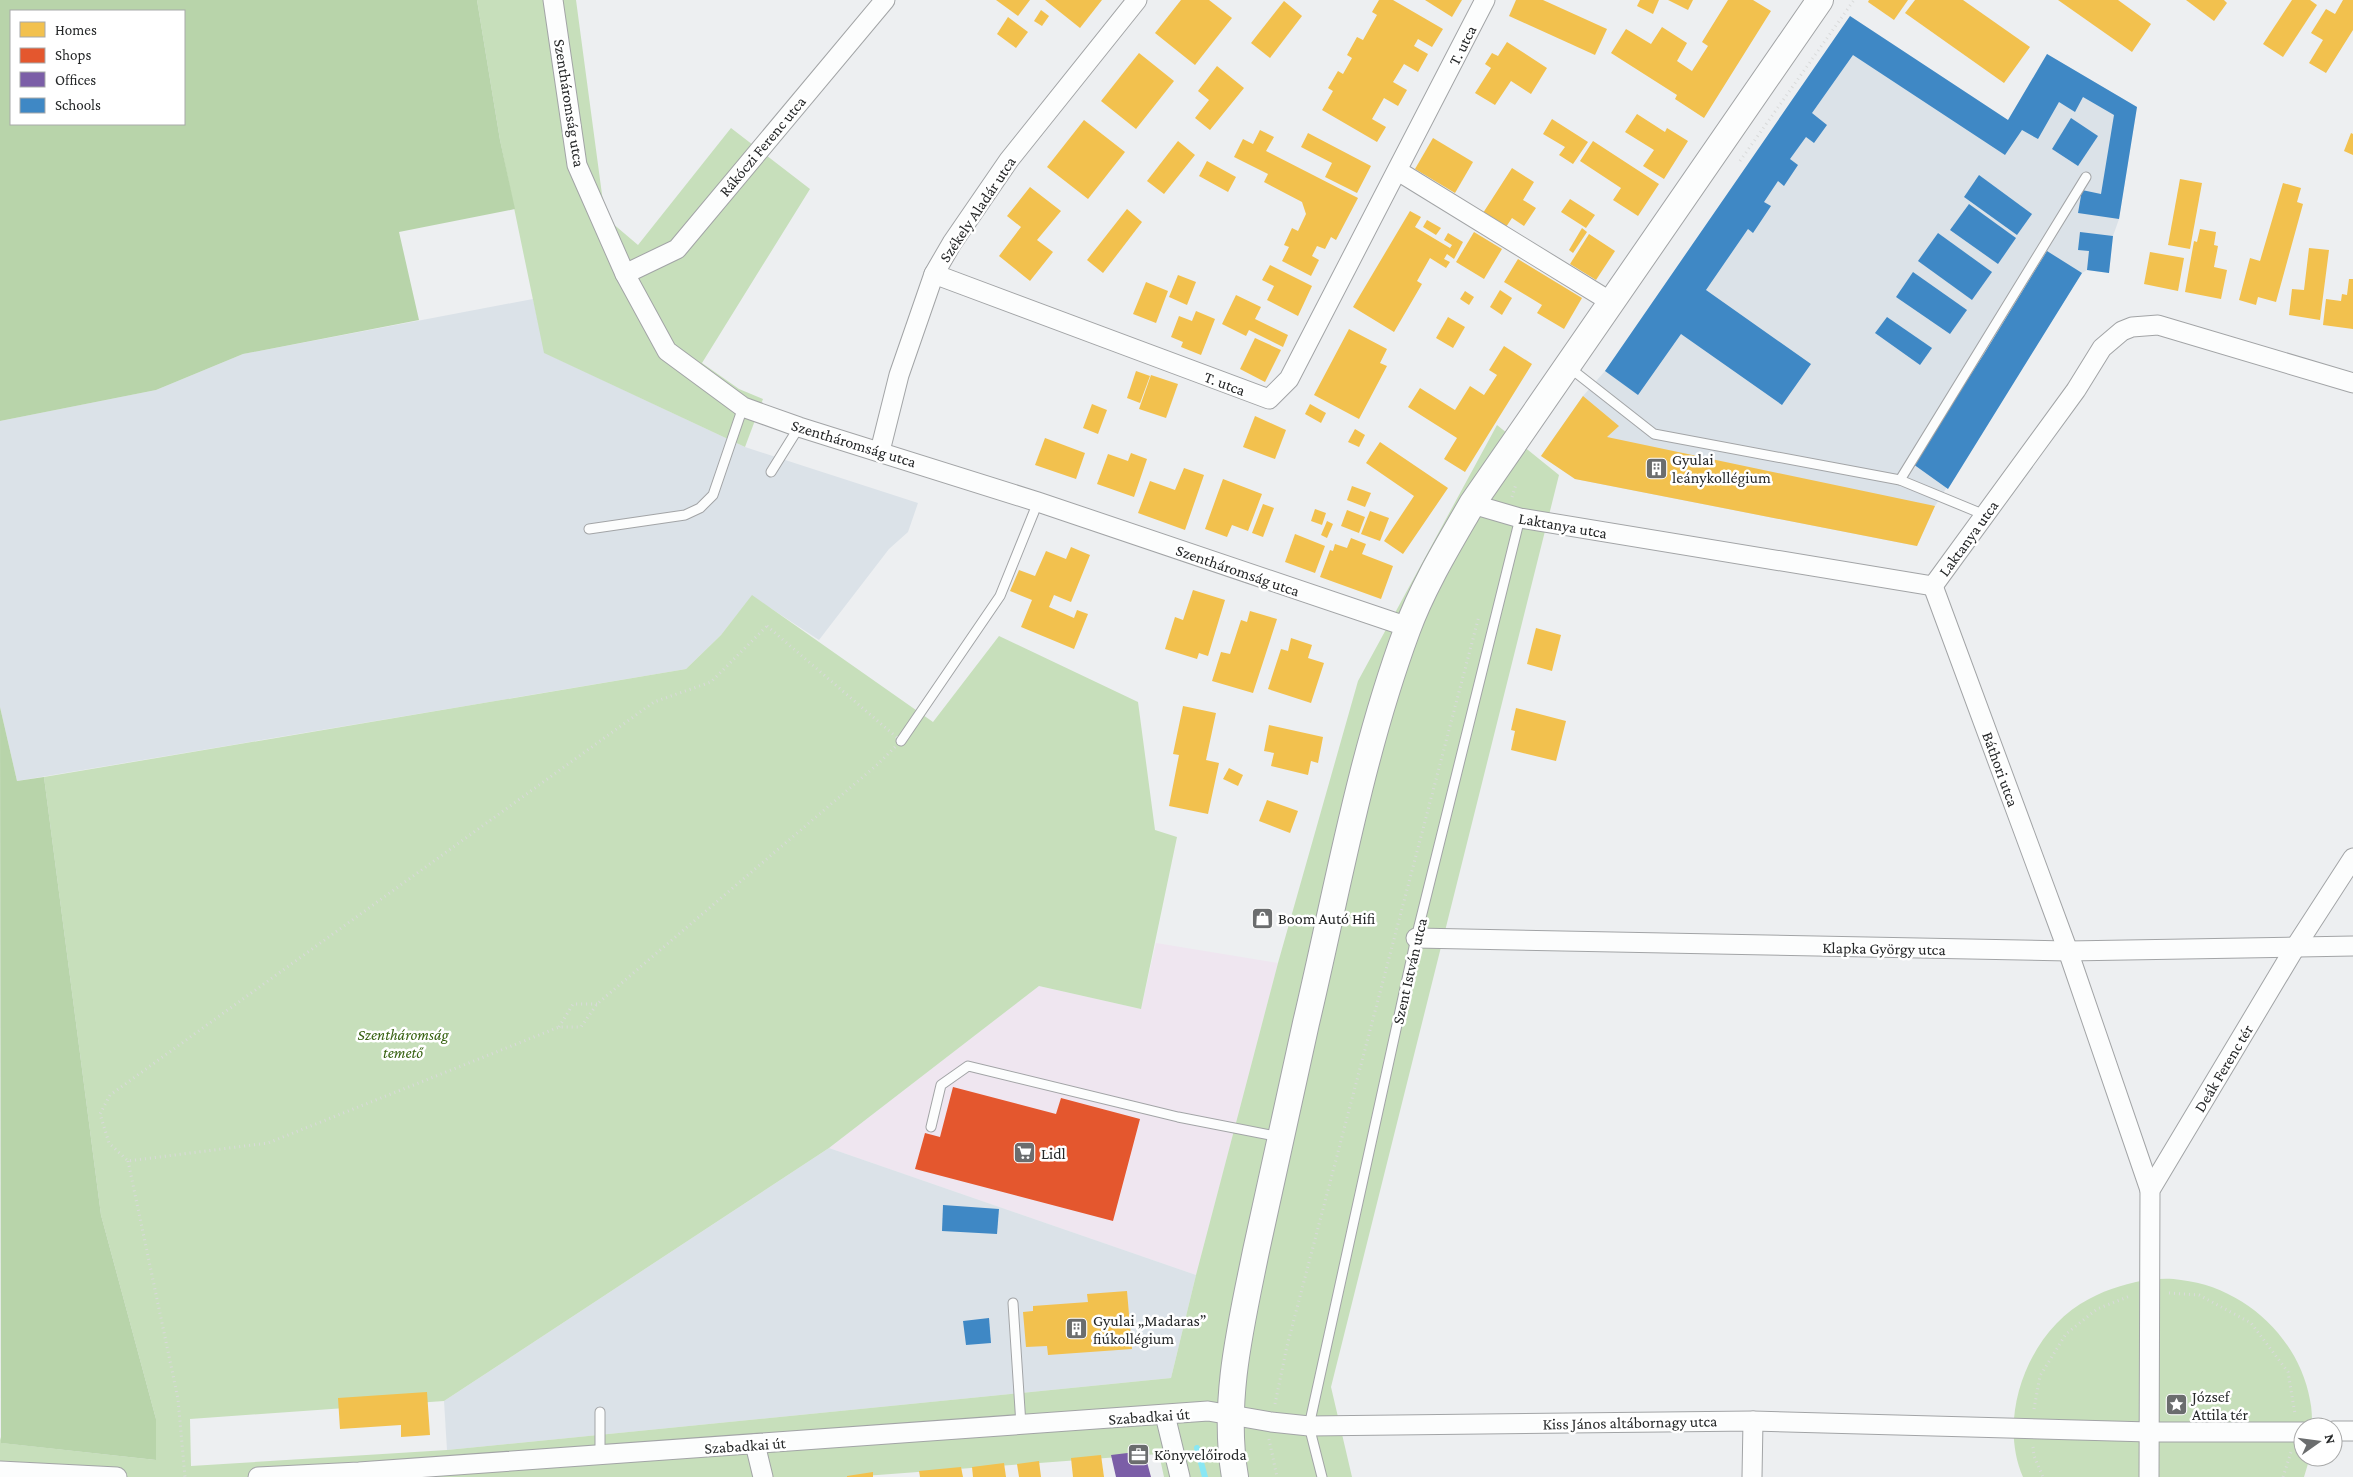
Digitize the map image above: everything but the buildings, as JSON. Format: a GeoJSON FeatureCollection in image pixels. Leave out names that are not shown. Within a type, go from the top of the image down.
{"type":"FeatureCollection","features":[{"type":"Feature","properties":{"kind":"street","name":"Szentháromság utca"},"geometry":{"type":"LineString","coordinates":[[554,0],[577,165],[625,274],[667,351],[743,407],[799,427],[1038,502],[1408,627]]}},
{"type":"Feature","properties":{"kind":"street","name":"Rákóczi Ferenc utca"},"geometry":{"type":"LineString","coordinates":[[625,274],[677,248],[885,0]]}},
{"type":"Feature","properties":{"kind":"street","name":"Székely Aladár utca"},"geometry":{"type":"LineString","coordinates":[[880,451],[899,375],[934,274],[952,243],[1009,160],[1137,0]]}},
{"type":"Feature","properties":{"kind":"street","name":"T. utca"},"geometry":{"type":"LineString","coordinates":[[934,274],[1269,399],[1289,379],[1485,0]]}},
{"type":"Feature","properties":{"kind":"street"},"geometry":{"type":"LineString","coordinates":[[1235,1477],[1231,1416],[1233,1380],[1249,1287],[1280,1137],[1377,720],[1408,627],[1446,550],[1472,504],[1820,0]]}},
{"type":"Feature","properties":{"kind":"street"},"geometry":{"type":"LineString","coordinates":[[1398,171],[1611,302]]}},
{"type":"Feature","properties":{"kind":"street","name":"Laktanya utca"},"geometry":{"type":"LineString","coordinates":[[1472,504],[1513,516],[1933,586],[2076,390],[2102,348],[2114,336],[2132,327],[2158,325],[2353,383]]}},
{"type":"Feature","properties":{"kind":"street","name":"Báthori utca"},"geometry":{"type":"LineString","coordinates":[[1933,586],[2068,951]]}},
{"type":"Feature","properties":{"kind":"street","name":"Deák Ferenc tér"},"geometry":{"type":"LineString","coordinates":[[2150,1190],[2296,946],[2353,858]]}},
{"type":"Feature","properties":{"kind":"street","name":"Klapka György utca"},"geometry":{"type":"LineString","coordinates":[[1416,938],[2068,951],[2353,946]]}},
{"type":"Feature","properties":{"kind":"street"},"geometry":{"type":"LineString","coordinates":[[2068,951],[2150,1190],[2149,1477]]}},
{"type":"Feature","properties":{"kind":"street","name":"Szabadkai út"},"geometry":{"type":"LineString","coordinates":[[258,1477],[360,1474],[600,1453],[755,1444],[1208,1411],[1231,1416]]}},
{"type":"Feature","properties":{"kind":"street"},"geometry":{"type":"LineString","coordinates":[[1165,1415],[1180,1477]]}},
{"type":"Feature","properties":{"kind":"street","name":"Kiss János altábornagy utca"},"geometry":{"type":"LineString","coordinates":[[1231,1416],[1309,1426],[1753,1421],[2149,1432]]}},
{"type":"Feature","properties":{"kind":"street"},"geometry":{"type":"LineString","coordinates":[[1752,1477],[1753,1421]]}},
{"type":"Feature","properties":{"kind":"street"},"geometry":{"type":"LineString","coordinates":[[2149,1432],[2293,1432]]}},
{"type":"Feature","properties":{"kind":"street"},"geometry":{"type":"LineString","coordinates":[[755,1444],[763,1477]]}},
{"type":"Feature","properties":{"kind":"street"},"geometry":{"type":"LineString","coordinates":[[0,1471],[118,1477]]}},
{"type":"Feature","properties":{"kind":"lane"},"geometry":{"type":"LineString","coordinates":[[1900,480],[2086,177]]}},
{"type":"Feature","properties":{"kind":"lane"},"geometry":{"type":"LineString","coordinates":[[1567,367],[1586,379],[1654,434],[1900,480],[1985,515]]}},
{"type":"Feature","properties":{"kind":"lane"},"geometry":{"type":"LineString","coordinates":[[589,530],[685,515],[700,508],[713,495],[743,407]]}},
{"type":"Feature","properties":{"kind":"lane"},"geometry":{"type":"LineString","coordinates":[[771,472],[799,427]]}},
{"type":"Feature","properties":{"kind":"lane"},"geometry":{"type":"LineString","coordinates":[[901,741],[1000,596],[1038,502]]}},
{"type":"Feature","properties":{"kind":"lane","name":"Szent István utca"},"geometry":{"type":"LineString","coordinates":[[1309,1426],[1416,938],[1513,516]]}},
{"type":"Feature","properties":{"kind":"lane"},"geometry":{"type":"LineString","coordinates":[[931,1127],[941,1085],[968,1066],[1178,1116],[1280,1137]]}},
{"type":"Feature","properties":{"kind":"lane"},"geometry":{"type":"LineString","coordinates":[[1013,1302],[1021,1424]]}},
{"type":"Feature","properties":{"kind":"lane"},"geometry":{"type":"LineString","coordinates":[[600,1412],[600,1453]]}},
{"type":"Feature","properties":{"kind":"lane"},"geometry":{"type":"LineString","coordinates":[[1309,1426],[1322,1477]]}},
{"type":"Feature","properties":{"kind":"path"},"geometry":{"type":"LineString","coordinates":[[1737,164],[1854,0]]}},
{"type":"Feature","properties":{"kind":"path"},"geometry":{"type":"LineString","coordinates":[[1513,516],[1518,478]]}},
{"type":"Feature","properties":{"kind":"path"},"geometry":{"type":"LineString","coordinates":[[1277,1477],[1269,1442],[1271,1422],[1287,1346],[1480,611]]}},
{"type":"Feature","properties":{"kind":"path"},"geometry":{"type":"LineString","coordinates":[[128,1160],[268,1143],[559,1027],[581,1027],[597,1004],[878,764],[901,741],[767,626],[711,682],[654,702],[110,1095],[100,1114],[109,1143],[128,1160],[178,1399],[185,1477]]}},
{"type":"Feature","properties":{"kind":"path"},"geometry":{"type":"LineString","coordinates":[[559,1027],[573,1004],[597,1004]]}},
{"type":"Feature","properties":{"kind":"path"},"geometry":{"type":"LineString","coordinates":[[2282,1477],[2293,1451]]}},
{"type":"Feature","properties":{"kind":"shaded area"},"geometry":{"type":"Polygon","coordinates":[[[1850,16],[2008,120],[2047,54],[2137,107],[2119,219],[2113,236],[2109,273],[2087,270],[2082,273],[1935,506],[1917,546],[1575,479],[1541,456],[1583,396],[1605,371],[1850,16]]]}},
{"type":"Feature","properties":{"kind":"shaded area"},"geometry":{"type":"Polygon","coordinates":[[[533,299],[545,353],[745,447],[918,503],[908,532],[889,549],[819,640],[752,596],[721,635],[686,669],[17,781],[0,707],[0,421],[156,390],[243,354],[533,299]]]}},
{"type":"Feature","properties":{"kind":"shaded area"},"geometry":{"type":"Polygon","coordinates":[[[1156,943],[1278,963],[1196,1275],[829,1148],[1039,986],[1141,1009],[1156,943]]]}},
{"type":"Feature","properties":{"kind":"shaded area"},"geometry":{"type":"Polygon","coordinates":[[[829,1148],[1196,1275],[1171,1378],[447,1450],[444,1401],[829,1148]]]}},
{"type":"Feature","properties":{"kind":"green space"},"geometry":{"type":"Polygon","coordinates":[[[0,0],[477,0],[500,140],[515,209],[399,232],[419,320],[243,354],[156,390],[0,421],[0,0]]]}},
{"type":"Feature","properties":{"kind":"green space"},"geometry":{"type":"Polygon","coordinates":[[[477,0],[576,0],[605,217],[638,245],[731,128],[810,189],[702,363],[739,389],[763,399],[745,447],[544,353],[500,140],[477,0]]]}},
{"type":"Feature","properties":{"kind":"green space","name":"Szentháromság temető"},"geometry":{"type":"Polygon","coordinates":[[[1497,425],[1559,475],[1331,1387],[1352,1477],[1164,1477],[1159,1454],[851,1477],[0,1477],[0,1437],[2,1443],[156,1460],[156,1419],[101,1215],[44,777],[686,669],[721,635],[752,595],[933,722],[999,636],[1138,702],[1155,830],[1177,837],[1141,1009],[1039,986],[829,1148],[444,1401],[190,1419],[191,1466],[447,1450],[1171,1378],[1196,1275],[1278,963],[1358,681],[1497,425]]]}},
{"type":"Feature","properties":{"kind":"green space"},"geometry":{"type":"Polygon","coordinates":[[[0,707],[17,781],[44,777],[101,1215],[156,1419],[156,1460],[1,1443],[0,707]]]}},
{"type":"Feature","properties":{"kind":"green space"},"geometry":{"type":"Polygon","coordinates":[[[2151,1279],[2181,1280],[2204,1285],[2226,1293],[2247,1305],[2265,1319],[2281,1337],[2294,1356],[2304,1377],[2311,1403],[2312,1417],[2293,1417],[2293,1467],[2307,1467],[2304,1477],[2023,1477],[2016,1453],[2014,1427],[2016,1401],[2024,1376],[2035,1352],[2050,1331],[2068,1313],[2089,1299],[2104,1292],[2151,1279]]]}},
{"type":"Feature","properties":{"kind":"waterway"},"geometry":{"type":"LineString","coordinates":[[1197,1448],[1205,1477]]}},
{"type":"Feature","properties":{"kind":"place","name":"Gyulai leánykollégium"},"geometry":{"type":"Point","coordinates":[1656,468]}},
{"type":"Feature","properties":{"kind":"place","name":"Boom Autó Hifi"},"geometry":{"type":"Point","coordinates":[1262,918]}},
{"type":"Feature","properties":{"kind":"place","name":"Lidl"},"geometry":{"type":"Point","coordinates":[1025,1153]}},
{"type":"Feature","properties":{"kind":"place","name":"Gyulai „Madaras” fiúkollégium"},"geometry":{"type":"Point","coordinates":[1077,1329]}},
{"type":"Feature","properties":{"kind":"place","name":"József Attila tér"},"geometry":{"type":"Point","coordinates":[2176,1405]}},
{"type":"Feature","properties":{"kind":"place","name":"Könyvelőiroda"},"geometry":{"type":"Point","coordinates":[1138,1454]}}]}
